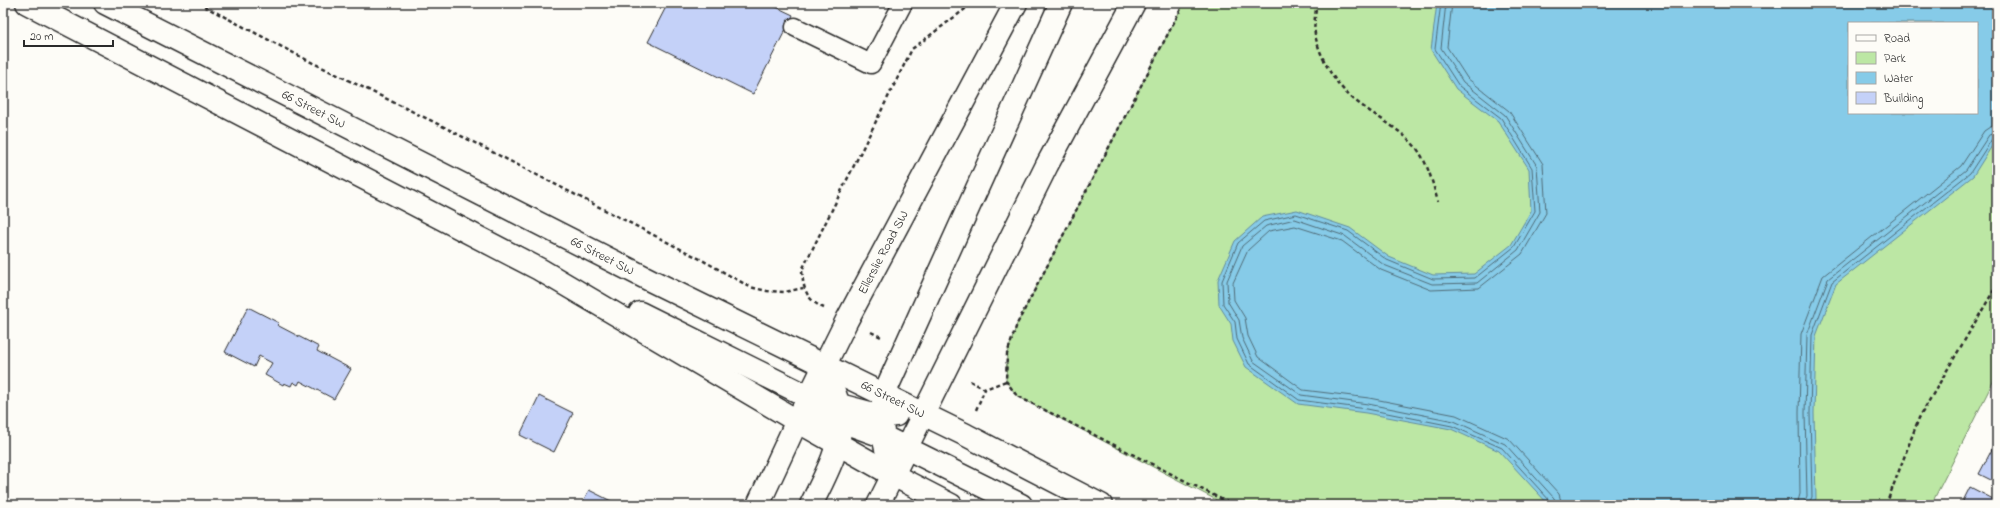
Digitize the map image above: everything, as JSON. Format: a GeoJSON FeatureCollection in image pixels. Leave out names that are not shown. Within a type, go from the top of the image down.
{"type":"FeatureCollection","features":[{"type":"Feature","properties":{"kind":"main road"},"geometry":{"type":"LineString","coordinates":[[27,3],[539,269],[797,421],[892,475],[951,505]]}},
{"type":"Feature","properties":{"kind":"main road","name":"66 Street SW"},"geometry":{"type":"LineString","coordinates":[[105,3],[652,281],[884,394],[1101,505]]}},
{"type":"Feature","properties":{"kind":"main road","name":"Ellerslie Road SW"},"geometry":{"type":"LineString","coordinates":[[758,505],[824,366],[1016,3]]}},
{"type":"Feature","properties":{"kind":"main road"},"geometry":{"type":"LineString","coordinates":[[892,475],[881,426],[884,394],[1061,3]]}},
{"type":"Feature","properties":{"kind":"main road"},"geometry":{"type":"LineString","coordinates":[[878,505],[1047,165],[1134,3]]}},
{"type":"Feature","properties":{"kind":"main road"},"geometry":{"type":"LineString","coordinates":[[539,269],[612,299],[839,413],[881,426],[905,448],[1021,505]]}},
{"type":"Feature","properties":{"kind":"main road"},"geometry":{"type":"LineString","coordinates":[[811,505],[838,444],[839,413],[824,366]]}},
{"type":"Feature","properties":{"kind":"main road"},"geometry":{"type":"LineString","coordinates":[[797,421],[839,413]]}},
{"type":"Feature","properties":{"kind":"main road"},"geometry":{"type":"LineString","coordinates":[[881,426],[923,414]]}},
{"type":"Feature","properties":{"kind":"lane"},"geometry":{"type":"LineString","coordinates":[[795,27],[871,64],[903,3]]}},
{"type":"Feature","properties":{"kind":"path"},"geometry":{"type":"LineString","coordinates":[[198,3],[307,60],[440,125],[659,240],[702,260],[750,287],[767,291],[785,292],[803,288]]}},
{"type":"Feature","properties":{"kind":"path"},"geometry":{"type":"LineString","coordinates":[[815,304],[803,288],[802,270],[912,48],[973,3]]}},
{"type":"Feature","properties":{"kind":"path"},"geometry":{"type":"LineString","coordinates":[[1184,3],[1017,324],[1007,354],[1006,381],[1017,396],[1233,505]]}},
{"type":"Feature","properties":{"kind":"path"},"geometry":{"type":"LineString","coordinates":[[1316,3],[1316,39],[1329,70],[1338,86],[1357,102],[1392,126],[1412,143],[1429,169],[1438,202]]}},
{"type":"Feature","properties":{"kind":"path"},"geometry":{"type":"LineString","coordinates":[[1886,505],[1919,418],[1997,285]]}},
{"type":"Feature","properties":{"kind":"path"},"geometry":{"type":"LineString","coordinates":[[985,389],[1006,381]]}},
{"type":"Feature","properties":{"kind":"green space"},"geometry":{"type":"Polygon","coordinates":[[[1184,3],[1997,3],[1997,374],[1931,505],[1226,505],[1017,396],[1006,381],[1007,354],[1017,324],[1184,3]]]}},
{"type":"Feature","properties":{"kind":"water"},"geometry":{"type":"Polygon","coordinates":[[[1437,3],[1997,3],[1997,138],[1973,176],[1836,284],[1816,336],[1814,413],[1816,499],[1811,505],[1549,505],[1499,451],[1451,429],[1366,413],[1298,404],[1246,367],[1233,341],[1231,324],[1219,305],[1218,280],[1235,241],[1262,217],[1297,210],[1350,228],[1389,257],[1433,275],[1474,274],[1511,245],[1531,211],[1529,169],[1498,121],[1456,89],[1431,50],[1437,3]]]}},
{"type":"Feature","properties":{"kind":"building"},"geometry":{"type":"Polygon","coordinates":[[[668,3],[775,3],[774,6],[793,15],[753,94],[648,42],[668,3]]]}},
{"type":"Feature","properties":{"kind":"building"},"geometry":{"type":"Polygon","coordinates":[[[248,307],[279,323],[277,325],[319,347],[317,351],[351,369],[334,399],[300,381],[298,385],[293,382],[291,386],[284,383],[283,385],[265,375],[272,363],[259,356],[254,367],[225,352],[248,307]]]}},
{"type":"Feature","properties":{"kind":"building"},"geometry":{"type":"Polygon","coordinates":[[[539,396],[573,413],[554,452],[520,435],[539,396]]]}},
{"type":"Feature","properties":{"kind":"building"},"geometry":{"type":"Polygon","coordinates":[[[1997,440],[1997,483],[1979,474],[1997,440]]]}},
{"type":"Feature","properties":{"kind":"building"},"geometry":{"type":"Polygon","coordinates":[[[1970,487],[1997,501],[1997,505],[1961,505],[1970,487]]]}},
{"type":"Feature","properties":{"kind":"building"},"geometry":{"type":"Polygon","coordinates":[[[589,490],[619,505],[581,505],[589,490]]]}}]}
